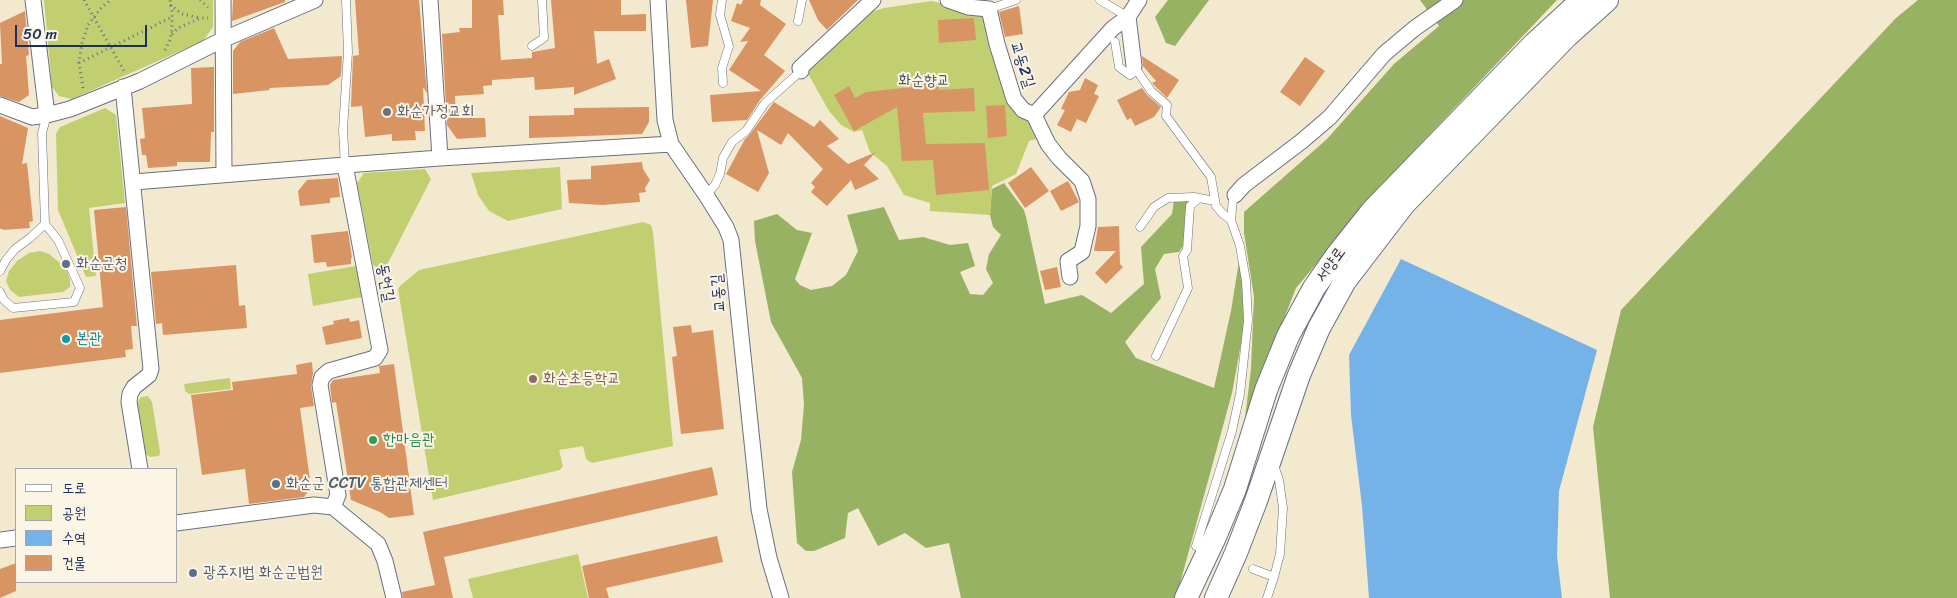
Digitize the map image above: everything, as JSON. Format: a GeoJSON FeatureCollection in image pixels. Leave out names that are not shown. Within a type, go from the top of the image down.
{"type":"FeatureCollection","features":[{"type":"Feature","properties":{"kind":"main road"},"geometry":{"type":"LineString","coordinates":[[1535,43],[1573,0]]}},
{"type":"Feature","properties":{"kind":"main road","name":"서양로"},"geometry":{"type":"LineString","coordinates":[[1186,598],[1235,489],[1266,390],[1288,336],[1314,288],[1372,211],[1535,43],[1582,0]]}},
{"type":"Feature","properties":{"kind":"main road","name":"서양로"},"geometry":{"type":"LineString","coordinates":[[1216,598],[1236,553],[1299,375],[1320,328],[1345,281],[1404,204],[1567,36],[1607,0]]}},
{"type":"Feature","properties":{"kind":"street"},"geometry":{"type":"LineString","coordinates":[[33,0],[47,115]]}},
{"type":"Feature","properties":{"kind":"street"},"geometry":{"type":"LineString","coordinates":[[222,0],[224,174]]}},
{"type":"Feature","properties":{"kind":"street"},"geometry":{"type":"LineString","coordinates":[[0,105],[32,117],[70,109],[121,79],[176,64],[222,40],[315,0]]}},
{"type":"Feature","properties":{"kind":"street"},"geometry":{"type":"LineString","coordinates":[[430,0],[440,158]]}},
{"type":"Feature","properties":{"kind":"street","name":"교동길"},"geometry":{"type":"LineString","coordinates":[[658,0],[665,120],[671,144],[706,194],[731,240],[759,509],[769,558],[781,598]]}},
{"type":"Feature","properties":{"kind":"street"},"geometry":{"type":"LineString","coordinates":[[801,71],[800,68],[873,0]]}},
{"type":"Feature","properties":{"kind":"street"},"geometry":{"type":"LineString","coordinates":[[948,0],[968,7],[989,9]]}},
{"type":"Feature","properties":{"kind":"street"},"geometry":{"type":"LineString","coordinates":[[1034,115],[1113,28],[1128,17],[1139,0]]}},
{"type":"Feature","properties":{"kind":"street"},"geometry":{"type":"LineString","coordinates":[[1236,195],[1244,185],[1330,117],[1384,54],[1415,28],[1455,0]]}},
{"type":"Feature","properties":{"kind":"street","name":"교동2길"},"geometry":{"type":"LineString","coordinates":[[989,9],[993,20],[996,44],[1014,99],[1023,110],[1034,115],[1048,144],[1082,181],[1088,198],[1088,226],[1082,252],[1068,262],[1070,277]]}},
{"type":"Feature","properties":{"kind":"street"},"geometry":{"type":"LineString","coordinates":[[1128,17],[1135,68]]}},
{"type":"Feature","properties":{"kind":"street"},"geometry":{"type":"LineString","coordinates":[[121,79],[134,182],[152,369],[149,375],[134,387],[130,394],[140,468]]}},
{"type":"Feature","properties":{"kind":"street"},"geometry":{"type":"LineString","coordinates":[[134,182],[440,158],[671,144]]}},
{"type":"Feature","properties":{"kind":"street","name":"동헌길"},"geometry":{"type":"LineString","coordinates":[[333,507],[338,495],[320,385],[322,377],[329,371],[375,358],[380,350],[344,166]]}},
{"type":"Feature","properties":{"kind":"street"},"geometry":{"type":"LineString","coordinates":[[178,523],[314,505],[333,507],[378,544],[385,561],[394,598]]}},
{"type":"Feature","properties":{"kind":"street"},"geometry":{"type":"LineString","coordinates":[[0,540],[15,538]]}},
{"type":"Feature","properties":{"kind":"lane"},"geometry":{"type":"LineString","coordinates":[[344,166],[343,130],[348,52],[346,0]]}},
{"type":"Feature","properties":{"kind":"lane"},"geometry":{"type":"LineString","coordinates":[[532,46],[544,38],[542,0]]}},
{"type":"Feature","properties":{"kind":"lane"},"geometry":{"type":"LineString","coordinates":[[722,0],[720,15],[729,46],[722,68],[723,83]]}},
{"type":"Feature","properties":{"kind":"lane"},"geometry":{"type":"LineString","coordinates":[[798,21],[802,0]]}},
{"type":"Feature","properties":{"kind":"lane"},"geometry":{"type":"LineString","coordinates":[[989,9],[1016,0]]}},
{"type":"Feature","properties":{"kind":"lane"},"geometry":{"type":"LineString","coordinates":[[1100,0],[1128,17]]}},
{"type":"Feature","properties":{"kind":"lane"},"geometry":{"type":"LineString","coordinates":[[1115,42],[1119,68],[1130,74],[1135,68],[1151,91],[1167,105],[1166,116],[1211,177],[1216,206],[1231,220]]}},
{"type":"Feature","properties":{"kind":"lane"},"geometry":{"type":"LineString","coordinates":[[706,194],[715,185],[720,174],[723,158],[732,142],[746,131],[765,103],[801,71]]}},
{"type":"Feature","properties":{"kind":"lane"},"geometry":{"type":"LineString","coordinates":[[0,292],[4,300],[13,308],[74,302],[80,288],[58,240],[45,224],[42,133],[47,115]]}},
{"type":"Feature","properties":{"kind":"lane"},"geometry":{"type":"LineString","coordinates":[[1206,550],[1196,546],[1229,439],[1240,394],[1248,320],[1246,281],[1240,246],[1231,220],[1233,199],[1236,195]]}},
{"type":"Feature","properties":{"kind":"lane"},"geometry":{"type":"LineString","coordinates":[[1140,227],[1154,207],[1168,198],[1215,200]]}},
{"type":"Feature","properties":{"kind":"lane"},"geometry":{"type":"LineString","coordinates":[[1156,356],[1188,288],[1183,256],[1187,250],[1190,206],[1200,198]]}},
{"type":"Feature","properties":{"kind":"lane"},"geometry":{"type":"LineString","coordinates":[[0,271],[15,249],[45,224]]}},
{"type":"Feature","properties":{"kind":"lane"},"geometry":{"type":"LineString","coordinates":[[1267,598],[1280,554],[1284,508],[1279,480],[1271,456]]}},
{"type":"Feature","properties":{"kind":"lane"},"geometry":{"type":"LineString","coordinates":[[1253,569],[1274,577]]}},
{"type":"Feature","properties":{"kind":"path"},"geometry":{"type":"LineString","coordinates":[[84,0],[110,48],[121,79],[132,69]]}},
{"type":"Feature","properties":{"kind":"path"},"geometry":{"type":"LineString","coordinates":[[84,90],[79,63],[82,43],[88,26],[102,7],[112,0]]}},
{"type":"Feature","properties":{"kind":"path"},"geometry":{"type":"LineString","coordinates":[[170,0],[171,34],[163,56],[170,52]]}},
{"type":"Feature","properties":{"kind":"path"},"geometry":{"type":"LineString","coordinates":[[200,0],[208,7]]}},
{"type":"Feature","properties":{"kind":"path"},"geometry":{"type":"LineString","coordinates":[[170,5],[182,14],[208,18]]}},
{"type":"Feature","properties":{"kind":"path"},"geometry":{"type":"LineString","coordinates":[[79,63],[172,17]]}},
{"type":"Feature","properties":{"kind":"path"},"geometry":{"type":"LineString","coordinates":[[171,34],[178,28],[201,18]]}},
{"type":"Feature","properties":{"kind":"path"},"geometry":{"type":"LineString","coordinates":[[79,92],[92,86]]}},
{"type":"Feature","properties":{"kind":"green space"},"geometry":{"type":"Polygon","coordinates":[[[44,0],[213,0],[213,27],[203,41],[72,99],[59,96],[52,87],[44,0]]]}},
{"type":"Feature","properties":{"kind":"green space"},"geometry":{"type":"Polygon","coordinates":[[[1168,0],[1209,0],[1175,46],[1166,43],[1155,17],[1168,0]]]}},
{"type":"Feature","properties":{"kind":"green space"},"geometry":{"type":"Polygon","coordinates":[[[1420,0],[1557,0],[1393,173],[1296,288],[1245,418],[1251,369],[1254,297],[1244,233],[1244,212],[1327,139],[1394,64],[1439,26],[1420,0]]]}},
{"type":"Feature","properties":{"kind":"green space"},"geometry":{"type":"Polygon","coordinates":[[[1918,0],[1957,0],[1957,598],[1610,598],[1593,427],[1621,310],[1896,18],[1918,0]]]}},
{"type":"Feature","properties":{"kind":"green space","name":"화순향교"},"geometry":{"type":"Polygon","coordinates":[[[932,1],[983,14],[1036,139],[1029,141],[1016,174],[992,186],[990,215],[930,211],[930,203],[904,195],[887,166],[870,152],[862,130],[854,132],[841,125],[829,111],[806,70],[868,13],[884,8],[932,1]]]}},
{"type":"Feature","properties":{"kind":"green space"},"geometry":{"type":"Polygon","coordinates":[[[105,108],[116,115],[125,203],[89,208],[96,276],[86,277],[58,210],[56,134],[60,127],[105,108]]]}},
{"type":"Feature","properties":{"kind":"green space"},"geometry":{"type":"Polygon","coordinates":[[[560,167],[562,209],[508,221],[489,211],[478,195],[471,173],[560,167]]]}},
{"type":"Feature","properties":{"kind":"green space"},"geometry":{"type":"Polygon","coordinates":[[[425,169],[431,179],[388,263],[379,269],[373,265],[357,183],[364,173],[425,169]]]}},
{"type":"Feature","properties":{"kind":"green space"},"geometry":{"type":"Polygon","coordinates":[[[1004,183],[1024,210],[1045,304],[1082,295],[1111,313],[1144,284],[1141,247],[1172,214],[1174,200],[1188,200],[1183,246],[1179,252],[1164,254],[1155,269],[1161,298],[1125,342],[1136,358],[1214,388],[1231,311],[1239,261],[1243,283],[1245,322],[1232,393],[1176,598],[961,598],[949,543],[926,548],[905,533],[878,546],[858,508],[848,513],[845,538],[814,551],[806,551],[797,543],[792,472],[801,440],[804,405],[802,378],[771,322],[755,241],[754,221],[777,214],[797,230],[812,233],[795,279],[800,285],[811,290],[832,286],[846,275],[858,251],[847,215],[884,207],[899,240],[923,237],[950,245],[968,243],[975,266],[960,272],[970,294],[983,295],[993,283],[986,269],[989,254],[1001,235],[993,227],[990,215],[992,189],[1004,183]]]}},
{"type":"Feature","properties":{"kind":"green space"},"geometry":{"type":"Polygon","coordinates":[[[643,222],[651,225],[653,232],[673,446],[592,463],[586,459],[583,446],[559,450],[563,466],[560,470],[433,500],[398,289],[400,286],[419,270],[643,222]]]}},
{"type":"Feature","properties":{"kind":"green space"},"geometry":{"type":"Polygon","coordinates":[[[40,251],[49,254],[66,268],[70,279],[70,287],[63,292],[19,297],[10,290],[6,281],[9,271],[17,261],[29,253],[40,251]]]}},
{"type":"Feature","properties":{"kind":"green space"},"geometry":{"type":"Polygon","coordinates":[[[356,266],[362,297],[313,306],[308,274],[356,266]]]}},
{"type":"Feature","properties":{"kind":"green space"},"geometry":{"type":"Polygon","coordinates":[[[230,378],[231,389],[189,394],[185,391],[184,384],[230,378]]]}},
{"type":"Feature","properties":{"kind":"green space"},"geometry":{"type":"Polygon","coordinates":[[[148,396],[152,402],[160,452],[159,456],[150,457],[144,453],[136,405],[141,397],[148,396]]]}},
{"type":"Feature","properties":{"kind":"green space"},"geometry":{"type":"Polygon","coordinates":[[[578,554],[588,598],[473,598],[468,579],[578,554]]]}},
{"type":"Feature","properties":{"kind":"water"},"geometry":{"type":"Polygon","coordinates":[[[1401,259],[1597,350],[1559,491],[1557,556],[1562,598],[1369,598],[1362,506],[1351,415],[1349,355],[1401,259]]]}},
{"type":"Feature","properties":{"kind":"building"},"geometry":{"type":"Polygon","coordinates":[[[233,0],[285,0],[285,2],[232,21],[233,0]]]}},
{"type":"Feature","properties":{"kind":"building"},"geometry":{"type":"Polygon","coordinates":[[[355,0],[419,0],[427,93],[423,87],[425,131],[415,131],[416,140],[392,141],[392,134],[365,137],[362,106],[351,107],[353,56],[359,55],[355,0]]]}},
{"type":"Feature","properties":{"kind":"building"},"geometry":{"type":"Polygon","coordinates":[[[472,0],[503,0],[504,15],[498,15],[501,60],[532,58],[532,52],[555,48],[551,0],[621,0],[621,15],[646,14],[646,31],[594,31],[597,64],[609,59],[616,79],[574,95],[574,87],[535,90],[534,77],[492,80],[492,85],[483,86],[484,94],[455,96],[456,118],[485,118],[486,137],[457,139],[447,125],[442,34],[460,32],[459,28],[472,28],[472,0]]]}},
{"type":"Feature","properties":{"kind":"building"},"geometry":{"type":"Polygon","coordinates":[[[686,0],[713,0],[708,46],[691,48],[686,0]]]}},
{"type":"Feature","properties":{"kind":"building"},"geometry":{"type":"Polygon","coordinates":[[[743,0],[761,0],[760,5],[786,24],[764,55],[785,71],[760,100],[747,120],[712,122],[710,95],[761,91],[729,70],[748,41],[740,42],[750,28],[731,21],[737,3],[741,5],[743,0]]]}},
{"type":"Feature","properties":{"kind":"building"},"geometry":{"type":"Polygon","coordinates":[[[809,0],[858,0],[827,30],[818,20],[809,0]]]}},
{"type":"Feature","properties":{"kind":"building"},"geometry":{"type":"Polygon","coordinates":[[[1019,6],[1023,34],[1005,37],[999,12],[1019,6]]]}},
{"type":"Feature","properties":{"kind":"building"},"geometry":{"type":"Polygon","coordinates":[[[25,11],[29,55],[26,56],[29,95],[19,102],[0,96],[0,64],[2,64],[0,23],[25,11]]]}},
{"type":"Feature","properties":{"kind":"building"},"geometry":{"type":"Polygon","coordinates":[[[974,18],[976,40],[939,43],[938,20],[974,18]]]}},
{"type":"Feature","properties":{"kind":"building"},"geometry":{"type":"Polygon","coordinates":[[[274,28],[288,59],[342,56],[341,76],[328,85],[269,88],[270,90],[233,94],[233,51],[240,42],[274,28]]]}},
{"type":"Feature","properties":{"kind":"building"},"geometry":{"type":"Polygon","coordinates":[[[1142,56],[1179,80],[1167,98],[1152,83],[1156,81],[1143,66],[1142,56]]]}},
{"type":"Feature","properties":{"kind":"building"},"geometry":{"type":"Polygon","coordinates":[[[1305,57],[1325,71],[1300,106],[1280,92],[1305,57]]]}},
{"type":"Feature","properties":{"kind":"building"},"geometry":{"type":"Polygon","coordinates":[[[214,67],[214,132],[211,132],[210,162],[177,162],[177,166],[148,168],[146,155],[142,155],[140,139],[145,138],[142,108],[192,104],[191,68],[214,67]]]}},
{"type":"Feature","properties":{"kind":"building"},"geometry":{"type":"Polygon","coordinates":[[[938,76],[939,90],[974,88],[975,111],[923,113],[926,144],[985,143],[989,190],[936,195],[933,160],[902,161],[897,107],[854,131],[834,95],[849,86],[855,98],[866,92],[913,87],[912,79],[938,76]]]}},
{"type":"Feature","properties":{"kind":"building"},"geometry":{"type":"Polygon","coordinates":[[[1085,78],[1098,85],[1094,94],[1099,96],[1086,123],[1077,119],[1071,132],[1057,125],[1065,110],[1061,109],[1069,92],[1080,90],[1085,78]]]}},
{"type":"Feature","properties":{"kind":"building"},"geometry":{"type":"Polygon","coordinates":[[[1142,88],[1161,107],[1154,117],[1135,126],[1131,118],[1127,120],[1117,100],[1142,88]]]}},
{"type":"Feature","properties":{"kind":"building"},"geometry":{"type":"Polygon","coordinates":[[[774,102],[814,127],[820,120],[839,139],[827,146],[848,164],[876,152],[864,165],[879,179],[855,190],[851,180],[827,206],[811,192],[815,187],[811,183],[823,169],[788,133],[781,145],[757,130],[769,173],[758,192],[726,174],[745,139],[774,102]]]}},
{"type":"Feature","properties":{"kind":"building"},"geometry":{"type":"Polygon","coordinates":[[[1005,105],[1007,136],[988,138],[986,106],[1005,105]]]}},
{"type":"Feature","properties":{"kind":"building"},"geometry":{"type":"Polygon","coordinates":[[[649,107],[649,122],[642,134],[529,138],[529,116],[574,115],[574,108],[649,107]]]}},
{"type":"Feature","properties":{"kind":"building"},"geometry":{"type":"Polygon","coordinates":[[[0,116],[28,128],[22,164],[27,163],[33,221],[29,222],[30,228],[0,229],[0,116]]]}},
{"type":"Feature","properties":{"kind":"building"},"geometry":{"type":"Polygon","coordinates":[[[642,162],[643,169],[650,180],[645,188],[646,192],[639,193],[640,202],[603,205],[569,203],[567,180],[591,179],[591,166],[642,162]]]}},
{"type":"Feature","properties":{"kind":"building"},"geometry":{"type":"Polygon","coordinates":[[[1031,167],[1049,191],[1025,208],[1008,183],[1031,167]]]}},
{"type":"Feature","properties":{"kind":"building"},"geometry":{"type":"Polygon","coordinates":[[[338,178],[340,197],[330,198],[330,203],[300,206],[298,191],[307,180],[338,178]]]}},
{"type":"Feature","properties":{"kind":"building"},"geometry":{"type":"Polygon","coordinates":[[[1068,181],[1079,202],[1061,211],[1050,191],[1068,181]]]}},
{"type":"Feature","properties":{"kind":"building","name":"본관"},"geometry":{"type":"Polygon","coordinates":[[[126,207],[137,326],[131,326],[133,349],[125,350],[126,357],[0,373],[0,320],[103,307],[94,210],[126,207]]]}},
{"type":"Feature","properties":{"kind":"building"},"geometry":{"type":"Polygon","coordinates":[[[1119,226],[1120,264],[1123,267],[1106,284],[1095,273],[1116,251],[1094,251],[1098,227],[1119,226]]]}},
{"type":"Feature","properties":{"kind":"building"},"geometry":{"type":"Polygon","coordinates":[[[348,231],[352,258],[351,264],[327,267],[326,262],[314,263],[311,235],[348,231]]]}},
{"type":"Feature","properties":{"kind":"building"},"geometry":{"type":"Polygon","coordinates":[[[236,265],[239,306],[245,305],[247,328],[163,335],[162,323],[156,324],[151,272],[236,265]]]}},
{"type":"Feature","properties":{"kind":"building"},"geometry":{"type":"Polygon","coordinates":[[[1057,267],[1061,287],[1045,290],[1040,271],[1057,267]]]}},
{"type":"Feature","properties":{"kind":"building"},"geometry":{"type":"Polygon","coordinates":[[[349,318],[350,322],[359,320],[362,338],[326,345],[322,327],[334,324],[333,321],[349,318]]]}},
{"type":"Feature","properties":{"kind":"building"},"geometry":{"type":"Polygon","coordinates":[[[691,325],[692,333],[713,330],[724,429],[681,434],[672,357],[677,356],[673,327],[691,325]]]}},
{"type":"Feature","properties":{"kind":"building"},"geometry":{"type":"Polygon","coordinates":[[[312,362],[311,386],[314,406],[300,408],[311,487],[304,497],[249,504],[245,469],[202,475],[191,395],[233,390],[232,382],[297,374],[296,365],[312,362]]]}},
{"type":"Feature","properties":{"kind":"building","name":"한마음관"},"geometry":{"type":"Polygon","coordinates":[[[394,364],[414,515],[389,518],[380,512],[351,500],[336,402],[332,403],[330,385],[333,380],[380,373],[379,366],[394,364]]]}},
{"type":"Feature","properties":{"kind":"building"},"geometry":{"type":"Polygon","coordinates":[[[712,467],[718,495],[444,557],[453,598],[403,598],[402,592],[435,585],[423,532],[712,467]]]}},
{"type":"Feature","properties":{"kind":"building"},"geometry":{"type":"Polygon","coordinates":[[[717,536],[723,562],[606,588],[609,598],[589,598],[582,566],[717,536]]]}},
{"type":"Feature","properties":{"kind":"building"},"geometry":{"type":"Polygon","coordinates":[[[15,563],[16,591],[0,598],[0,569],[15,563]]]}},
{"type":"Feature","properties":{"kind":"place","name":"화순가정교회"},"geometry":{"type":"Point","coordinates":[387,112]}},
{"type":"Feature","properties":{"kind":"place","name":"화순군청"},"geometry":{"type":"Point","coordinates":[66,264]}},
{"type":"Feature","properties":{"kind":"place","name":"본관"},"geometry":{"type":"Point","coordinates":[66,339]}},
{"type":"Feature","properties":{"kind":"place","name":"화순초등학교"},"geometry":{"type":"Point","coordinates":[533,379]}},
{"type":"Feature","properties":{"kind":"place","name":"한마음관"},"geometry":{"type":"Point","coordinates":[373,440]}},
{"type":"Feature","properties":{"kind":"place","name":"화순군 CCTV 통합관제센터"},"geometry":{"type":"Point","coordinates":[276,484]}},
{"type":"Feature","properties":{"kind":"place","name":"광주지법 화순군법원"},"geometry":{"type":"Point","coordinates":[193,573]}}]}
